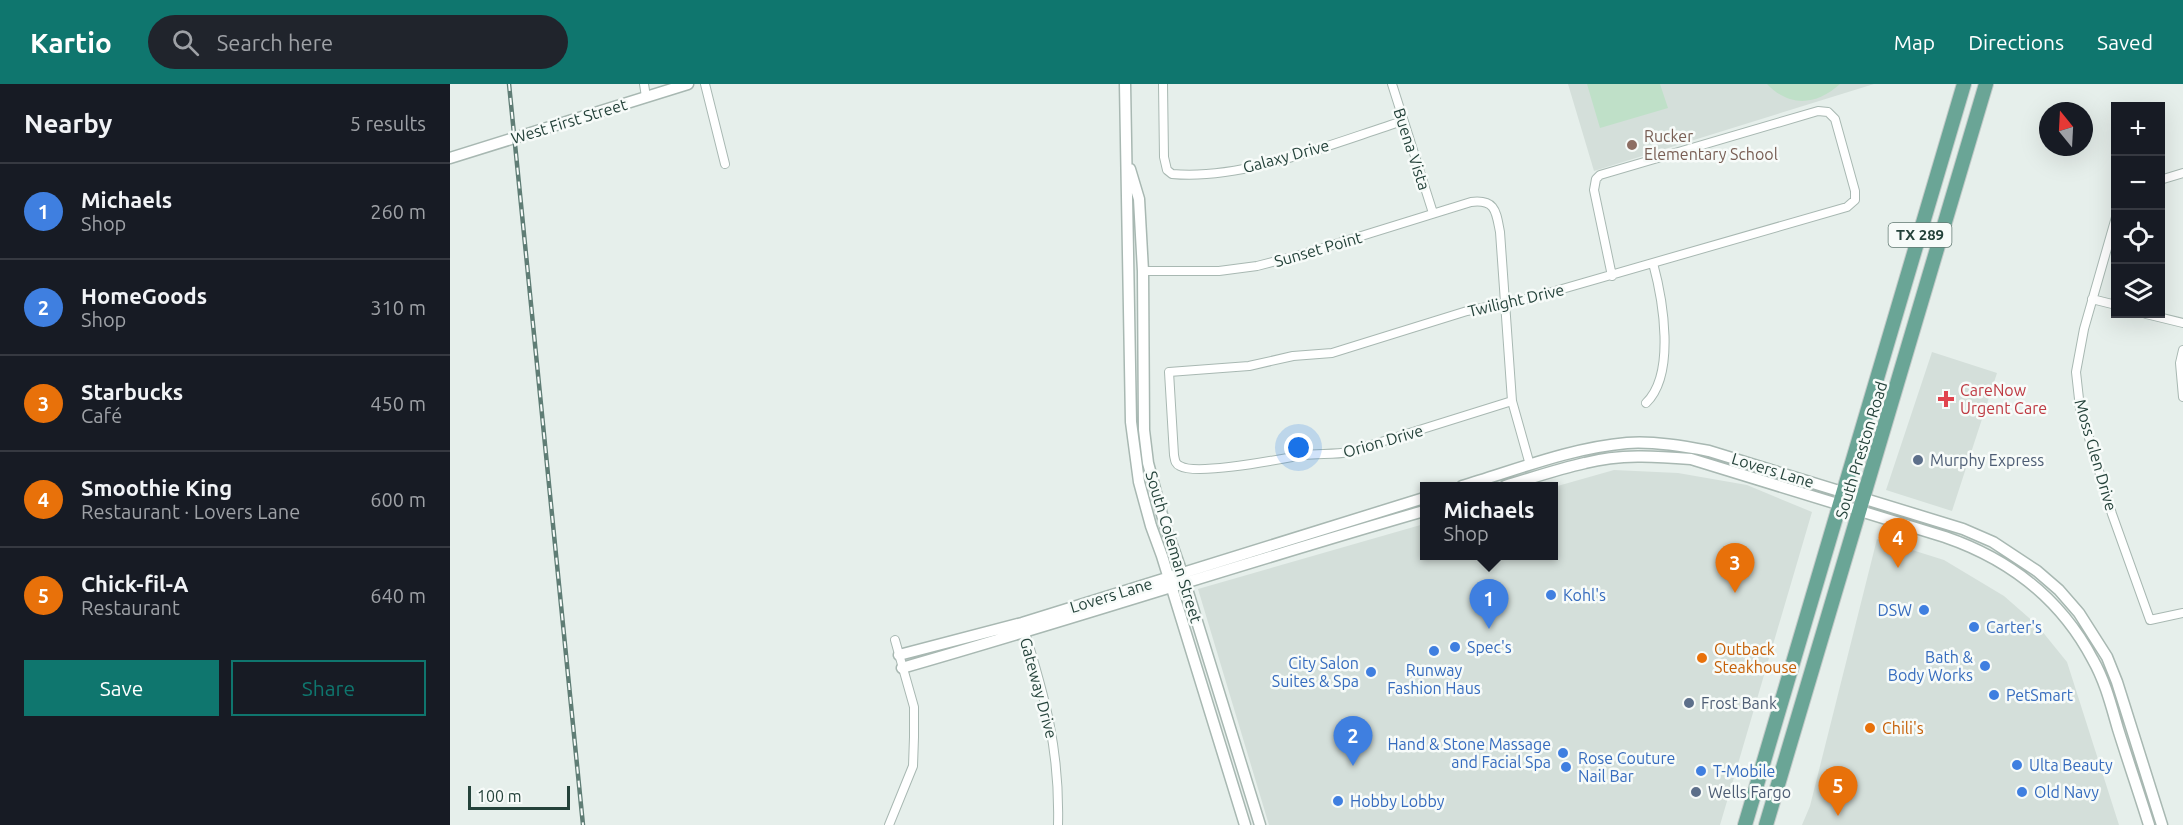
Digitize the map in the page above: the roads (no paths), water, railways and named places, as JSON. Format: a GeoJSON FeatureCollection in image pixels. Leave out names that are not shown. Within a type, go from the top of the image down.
{"type":"FeatureCollection","features":[{"type":"Feature","properties":{"kind":"main road","name":"South Preston Road"},"geometry":{"type":"LineString","coordinates":[[1745,825],[1966,84]]}},
{"type":"Feature","properties":{"kind":"main road","name":"South Preston Road"},"geometry":{"type":"LineString","coordinates":[[1766,825],[1985,87]]}},
{"type":"Feature","properties":{"kind":"street"},"geometry":{"type":"LineString","coordinates":[[645,84],[646,97]]}},
{"type":"Feature","properties":{"kind":"street","name":"West First Street"},"geometry":{"type":"LineString","coordinates":[[450,158],[688,84]]}},
{"type":"Feature","properties":{"kind":"street"},"geometry":{"type":"LineString","coordinates":[[705,84],[725,164]]}},
{"type":"Feature","properties":{"kind":"street","name":"South Coleman Street"},"geometry":{"type":"LineString","coordinates":[[1125,84],[1131,422],[1139,482],[1245,825]]}},
{"type":"Feature","properties":{"kind":"street","name":"Galaxy Drive"},"geometry":{"type":"LineString","coordinates":[[1162,84],[1164,158],[1167,170],[1173,174],[1216,173],[1251,167],[1403,121]]}},
{"type":"Feature","properties":{"kind":"street","name":"Buena Vista"},"geometry":{"type":"LineString","coordinates":[[1392,84],[1433,213]]}},
{"type":"Feature","properties":{"kind":"street"},"geometry":{"type":"LineString","coordinates":[[1966,84],[1985,87]]}},
{"type":"Feature","properties":{"kind":"street","name":"Twilight Drive"},"geometry":{"type":"LineString","coordinates":[[1179,466],[1175,463],[1174,455],[1170,372],[1249,366],[1293,356],[1332,353],[1467,311],[1505,304],[1612,276],[1847,207],[1855,200],[1855,191],[1835,119],[1828,112],[1818,111],[1605,173],[1596,179],[1594,190],[1612,276]]}},
{"type":"Feature","properties":{"kind":"street","name":"South Coleman Street"},"geometry":{"type":"LineString","coordinates":[[1126,154],[1139,199],[1143,271],[1144,430],[1148,463],[1164,522],[1260,825]]}},
{"type":"Feature","properties":{"kind":"street"},"geometry":{"type":"LineString","coordinates":[[2165,178],[2183,173]]}},
{"type":"Feature","properties":{"kind":"street","name":"Sunset Point"},"geometry":{"type":"LineString","coordinates":[[1143,271],[1219,271],[1257,266],[1300,255],[1433,213],[1481,201],[1489,203],[1496,211],[1500,232],[1505,304]]}},
{"type":"Feature","properties":{"kind":"street","name":"Moss Glen Drive"},"geometry":{"type":"LineString","coordinates":[[2111,231],[2092,299],[2076,372],[2080,408],[2112,514],[2150,620],[2183,613]]}},
{"type":"Feature","properties":{"kind":"street"},"geometry":{"type":"LineString","coordinates":[[1646,404],[1653,396],[1658,383],[1665,345],[1661,294],[1653,263]]}},
{"type":"Feature","properties":{"kind":"street"},"geometry":{"type":"LineString","coordinates":[[1128,270],[1143,271]]}},
{"type":"Feature","properties":{"kind":"street"},"geometry":{"type":"LineString","coordinates":[[2092,299],[2111,304]]}},
{"type":"Feature","properties":{"kind":"street"},"geometry":{"type":"LineString","coordinates":[[1505,304],[1512,401],[1534,478]]}},
{"type":"Feature","properties":{"kind":"street"},"geometry":{"type":"LineString","coordinates":[[2162,318],[2183,323]]}},
{"type":"Feature","properties":{"kind":"street"},"geometry":{"type":"LineString","coordinates":[[2183,350],[2180,363],[2183,397]]}},
{"type":"Feature","properties":{"kind":"street","name":"Orion Drive"},"geometry":{"type":"LineString","coordinates":[[1179,466],[1192,469],[1241,465],[1304,455],[1349,452],[1512,401]]}},
{"type":"Feature","properties":{"kind":"street","name":"Lovers Lane"},"geometry":{"type":"LineString","coordinates":[[1475,482],[1588,448],[1629,443],[1683,446],[1709,451],[1978,549],[2017,572],[2040,590],[2079,636],[2100,674],[2149,825]]}},
{"type":"Feature","properties":{"kind":"street","name":"Lovers Lane"},"geometry":{"type":"LineString","coordinates":[[1520,482],[1586,462],[1653,455],[1691,459],[1842,499]]}},
{"type":"Feature","properties":{"kind":"street","name":"Lovers Lane"},"geometry":{"type":"LineString","coordinates":[[902,668],[1327,534],[1420,500]]}},
{"type":"Feature","properties":{"kind":"street","name":"Lovers Lane"},"geometry":{"type":"LineString","coordinates":[[1861,505],[1941,522],[1987,539],[2026,562],[2068,600],[2097,639],[2113,672],[2162,825]]}},
{"type":"Feature","properties":{"kind":"street","name":"Lovers Lane"},"geometry":{"type":"LineString","coordinates":[[1327,534],[1420,512]]}},
{"type":"Feature","properties":{"kind":"street","name":"Lovers Lane"},"geometry":{"type":"LineString","coordinates":[[899,655],[1024,628]]}},
{"type":"Feature","properties":{"kind":"street","name":"Gateway Drive"},"geometry":{"type":"LineString","coordinates":[[1024,628],[1042,683],[1053,732],[1058,772],[1058,825]]}},
{"type":"Feature","properties":{"kind":"street"},"geometry":{"type":"LineString","coordinates":[[889,825],[913,766],[914,708],[895,640]]}},
{"type":"Feature","properties":{"kind":"street"},"geometry":{"type":"LineString","coordinates":[[1219,740],[1233,736]]}},
{"type":"Feature","properties":{"kind":"railway"},"geometry":{"type":"LineString","coordinates":[[509,84],[583,825]]}},
{"type":"Feature","properties":{"kind":"place","name":"Rucker Elementary School"},"geometry":{"type":"Point","coordinates":[1632,145]}},
{"type":"Feature","properties":{"kind":"place","name":"CareNow Urgent Care"},"geometry":{"type":"Point","coordinates":[1946,399]}},
{"type":"Feature","properties":{"kind":"place","name":"Murphy Express"},"geometry":{"type":"Point","coordinates":[1918,460]}},
{"type":"Feature","properties":{"kind":"place","name":"Smoothie King"},"geometry":{"type":"Point","coordinates":[1898,568]}},
{"type":"Feature","properties":{"kind":"place","name":"Starbucks"},"geometry":{"type":"Point","coordinates":[1735,593]}},
{"type":"Feature","properties":{"kind":"place","name":"Kohl's"},"geometry":{"type":"Point","coordinates":[1551,595]}},
{"type":"Feature","properties":{"kind":"place","name":"DSW"},"geometry":{"type":"Point","coordinates":[1924,610]}},
{"type":"Feature","properties":{"kind":"place","name":"Carter's"},"geometry":{"type":"Point","coordinates":[1974,627]}},
{"type":"Feature","properties":{"kind":"place","name":"Michaels"},"geometry":{"type":"Point","coordinates":[1489,629]}},
{"type":"Feature","properties":{"kind":"place","name":"Spec's"},"geometry":{"type":"Point","coordinates":[1455,647]}},
{"type":"Feature","properties":{"kind":"place","name":"Runway Fashion Haus"},"geometry":{"type":"Point","coordinates":[1434,651]}},
{"type":"Feature","properties":{"kind":"place","name":"Outback Steakhouse"},"geometry":{"type":"Point","coordinates":[1702,658]}},
{"type":"Feature","properties":{"kind":"place","name":"Bath & Body Works"},"geometry":{"type":"Point","coordinates":[1985,666]}},
{"type":"Feature","properties":{"kind":"place","name":"City Salon Suites & Spa"},"geometry":{"type":"Point","coordinates":[1371,672]}},
{"type":"Feature","properties":{"kind":"place","name":"PetSmart"},"geometry":{"type":"Point","coordinates":[1994,695]}},
{"type":"Feature","properties":{"kind":"place","name":"Frost Bank"},"geometry":{"type":"Point","coordinates":[1689,703]}},
{"type":"Feature","properties":{"kind":"place","name":"Chili's"},"geometry":{"type":"Point","coordinates":[1870,728]}},
{"type":"Feature","properties":{"kind":"place","name":"Hand & Stone Massage and Facial Spa"},"geometry":{"type":"Point","coordinates":[1563,753]}},
{"type":"Feature","properties":{"kind":"place","name":"Ulta Beauty"},"geometry":{"type":"Point","coordinates":[2017,765]}},
{"type":"Feature","properties":{"kind":"place","name":"HomeGoods"},"geometry":{"type":"Point","coordinates":[1353,766]}},
{"type":"Feature","properties":{"kind":"place","name":"Rose Couture Nail Bar"},"geometry":{"type":"Point","coordinates":[1566,767]}},
{"type":"Feature","properties":{"kind":"place","name":"T-Mobile"},"geometry":{"type":"Point","coordinates":[1701,771]}},
{"type":"Feature","properties":{"kind":"place","name":"Wells Fargo"},"geometry":{"type":"Point","coordinates":[1696,792]}},
{"type":"Feature","properties":{"kind":"place","name":"Old Navy"},"geometry":{"type":"Point","coordinates":[2022,792]}},
{"type":"Feature","properties":{"kind":"place","name":"Hobby Lobby"},"geometry":{"type":"Point","coordinates":[1338,801]}},
{"type":"Feature","properties":{"kind":"place","name":"Chick-fil-A"},"geometry":{"type":"Point","coordinates":[1838,816]}}]}
